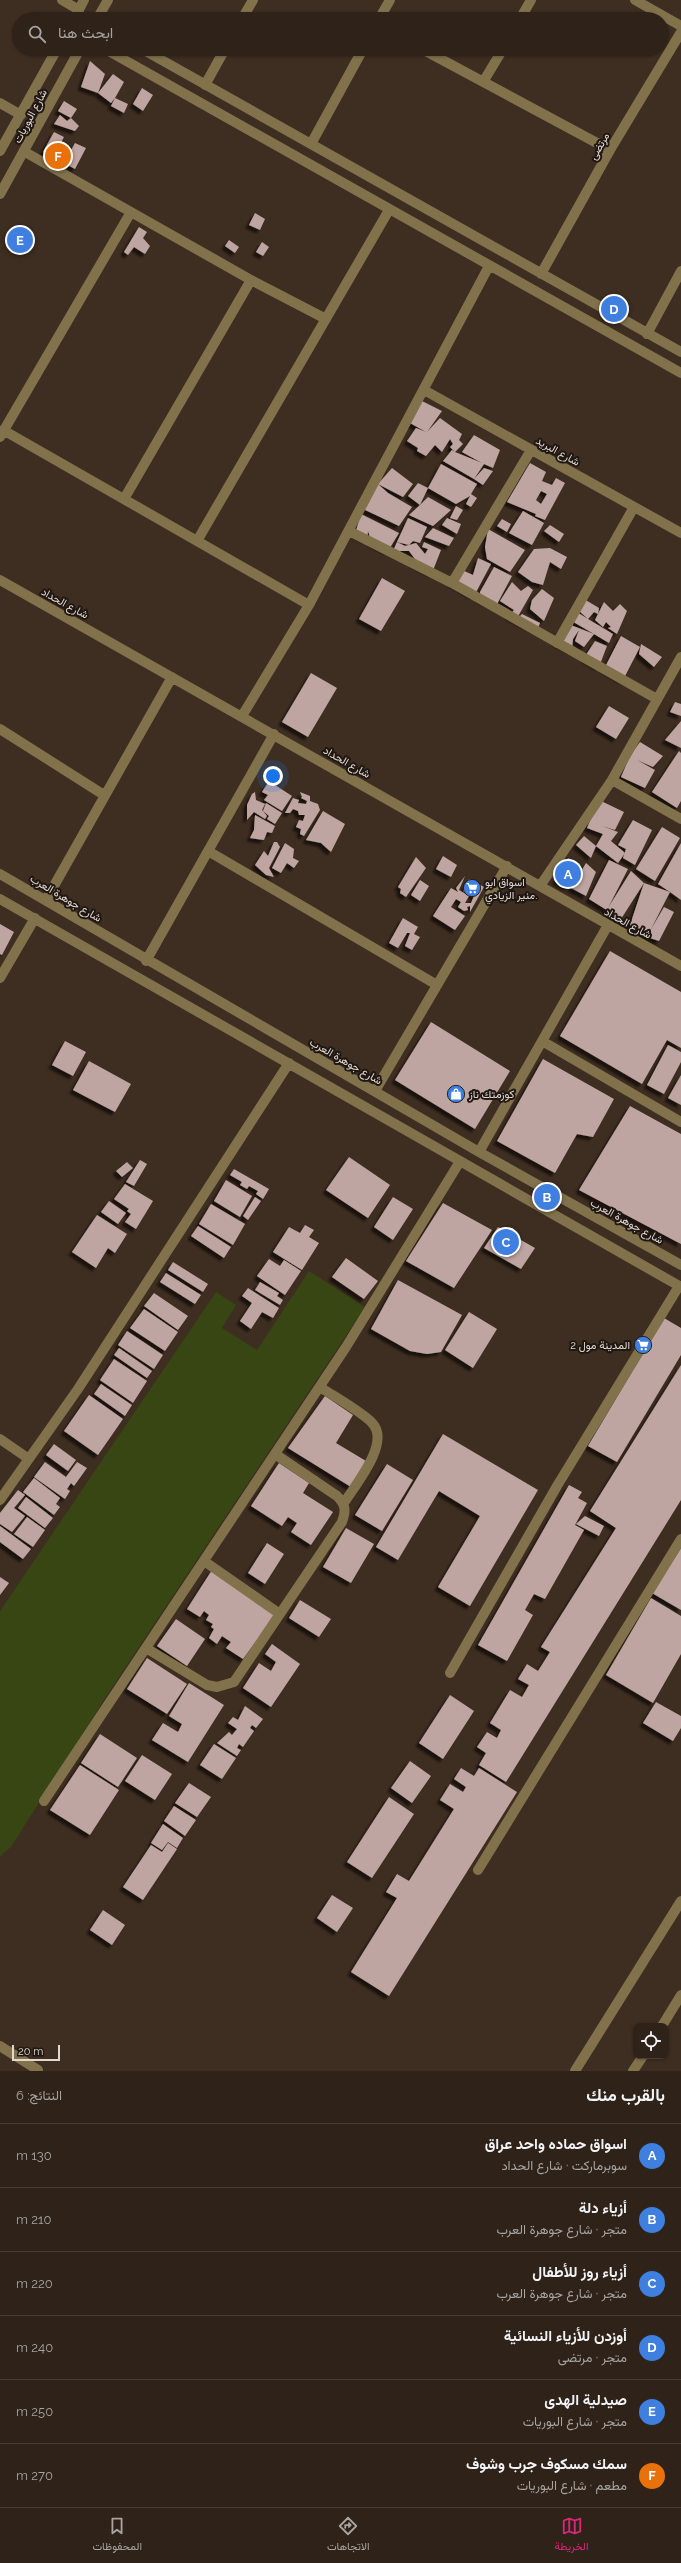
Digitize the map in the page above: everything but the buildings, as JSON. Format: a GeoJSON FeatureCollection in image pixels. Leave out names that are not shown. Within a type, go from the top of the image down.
{"type":"FeatureCollection","features":[{"type":"Feature","properties":{"kind":"street"},"geometry":{"type":"LineString","coordinates":[[62,0],[79,10],[84,0]]}},
{"type":"Feature","properties":{"kind":"street"},"geometry":{"type":"LineString","coordinates":[[101,12],[108,0]]}},
{"type":"Feature","properties":{"kind":"street"},"geometry":{"type":"LineString","coordinates":[[246,12],[253,0]]}},
{"type":"Feature","properties":{"kind":"street"},"geometry":{"type":"LineString","coordinates":[[383,12],[390,0]]}},
{"type":"Feature","properties":{"kind":"street"},"geometry":{"type":"LineString","coordinates":[[524,12],[531,0]]}},
{"type":"Feature","properties":{"kind":"street"},"geometry":{"type":"LineString","coordinates":[[635,0],[656,12]]}},
{"type":"Feature","properties":{"kind":"street"},"geometry":{"type":"LineString","coordinates":[[669,19],[681,26]]}},
{"type":"Feature","properties":{"kind":"street","name":"مرتضى"},"geometry":{"type":"LineString","coordinates":[[669,52],[681,32]]}},
{"type":"Feature","properties":{"kind":"street","name":"شارع البوريات"},"geometry":{"type":"LineString","coordinates":[[0,151],[53,56]]}},
{"type":"Feature","properties":{"kind":"street","name":"شارع البوريات"},"geometry":{"type":"LineString","coordinates":[[0,194],[76,56]]}},
{"type":"Feature","properties":{"kind":"street"},"geometry":{"type":"LineString","coordinates":[[117,56],[681,373]]}},
{"type":"Feature","properties":{"kind":"street"},"geometry":{"type":"LineString","coordinates":[[154,56],[681,352]]}},
{"type":"Feature","properties":{"kind":"street"},"geometry":{"type":"LineString","coordinates":[[205,85],[221,56]]}},
{"type":"Feature","properties":{"kind":"street"},"geometry":{"type":"LineString","coordinates":[[311,144],[359,56]]}},
{"type":"Feature","properties":{"kind":"street"},"geometry":{"type":"LineString","coordinates":[[435,56],[610,150]]}},
{"type":"Feature","properties":{"kind":"street"},"geometry":{"type":"LineString","coordinates":[[484,82],[498,56]]}},
{"type":"Feature","properties":{"kind":"street","name":"مرتضى"},"geometry":{"type":"LineString","coordinates":[[541,274],[610,150],[667,56]]}},
{"type":"Feature","properties":{"kind":"street"},"geometry":{"type":"LineString","coordinates":[[0,103],[21,115]]}},
{"type":"Feature","properties":{"kind":"street"},"geometry":{"type":"LineString","coordinates":[[24,152],[251,280],[326,318]]}},
{"type":"Feature","properties":{"kind":"street"},"geometry":{"type":"LineString","coordinates":[[197,541],[389,210]]}},
{"type":"Feature","properties":{"kind":"street"},"geometry":{"type":"LineString","coordinates":[[132,212],[2,433],[124,499],[309,605]]}},
{"type":"Feature","properties":{"kind":"street"},"geometry":{"type":"LineString","coordinates":[[242,716],[309,605],[489,266]]}},
{"type":"Feature","properties":{"kind":"street"},"geometry":{"type":"LineString","coordinates":[[647,334],[681,271]]}},
{"type":"Feature","properties":{"kind":"street"},"geometry":{"type":"LineString","coordinates":[[124,499],[251,280]]}},
{"type":"Feature","properties":{"kind":"street","name":"شارع البريد"},"geometry":{"type":"LineString","coordinates":[[424,390],[681,533]]}},
{"type":"Feature","properties":{"kind":"street"},"geometry":{"type":"LineString","coordinates":[[452,583],[531,450]]}},
{"type":"Feature","properties":{"kind":"street"},"geometry":{"type":"LineString","coordinates":[[557,643],[634,507]]}},
{"type":"Feature","properties":{"kind":"street"},"geometry":{"type":"LineString","coordinates":[[349,531],[452,583],[657,699]]}},
{"type":"Feature","properties":{"kind":"street","name":"شارع الحداد"},"geometry":{"type":"LineString","coordinates":[[0,580],[681,966]]}},
{"type":"Feature","properties":{"kind":"street"},"geometry":{"type":"LineString","coordinates":[[540,886],[612,780],[681,657]]}},
{"type":"Feature","properties":{"kind":"street"},"geometry":{"type":"LineString","coordinates":[[46,900],[172,677]]}},
{"type":"Feature","properties":{"kind":"street"},"geometry":{"type":"LineString","coordinates":[[0,729],[104,795]]}},
{"type":"Feature","properties":{"kind":"street"},"geometry":{"type":"LineString","coordinates":[[146,960],[274,734]]}},
{"type":"Feature","properties":{"kind":"street"},"geometry":{"type":"LineString","coordinates":[[612,780],[681,819]]}},
{"type":"Feature","properties":{"kind":"street"},"geometry":{"type":"LineString","coordinates":[[208,851],[437,985]]}},
{"type":"Feature","properties":{"kind":"street"},"geometry":{"type":"LineString","coordinates":[[375,1091],[507,866]]}},
{"type":"Feature","properties":{"kind":"street","name":"شارع جوهرة العرب"},"geometry":{"type":"LineString","coordinates":[[0,874],[479,1152],[681,1265]]}},
{"type":"Feature","properties":{"kind":"street"},"geometry":{"type":"LineString","coordinates":[[0,899],[289,1063],[459,1163],[680,1287],[557,1486],[450,1673]]}},
{"type":"Feature","properties":{"kind":"street"},"geometry":{"type":"LineString","coordinates":[[0,978],[35,918]]}},
{"type":"Feature","properties":{"kind":"street"},"geometry":{"type":"LineString","coordinates":[[479,1152],[608,925]]}},
{"type":"Feature","properties":{"kind":"street"},"geometry":{"type":"LineString","coordinates":[[542,1042],[681,1122]]}},
{"type":"Feature","properties":{"kind":"street"},"geometry":{"type":"LineString","coordinates":[[0,1500],[78,1389],[289,1063]]}},
{"type":"Feature","properties":{"kind":"street"},"geometry":{"type":"LineString","coordinates":[[44,1801],[320,1387],[459,1163]]}},
{"type":"Feature","properties":{"kind":"street"},"geometry":{"type":"LineString","coordinates":[[320,1387],[373,1424],[379,1437],[376,1451],[344,1503]]}},
{"type":"Feature","properties":{"kind":"street"},"geometry":{"type":"LineString","coordinates":[[0,1439],[29,1459]]}},
{"type":"Feature","properties":{"kind":"street"},"geometry":{"type":"LineString","coordinates":[[146,1648],[207,1685],[227,1686],[234,1682],[342,1522],[346,1512],[344,1503],[337,1496],[275,1454]]}},
{"type":"Feature","properties":{"kind":"street"},"geometry":{"type":"LineString","coordinates":[[478,1870],[681,1539]]}},
{"type":"Feature","properties":{"kind":"street"},"geometry":{"type":"LineString","coordinates":[[204,1561],[280,1614]]}},
{"type":"Feature","properties":{"kind":"street"},"geometry":{"type":"LineString","coordinates":[[575,2071],[681,1901]]}},
{"type":"Feature","properties":{"kind":"street"},"geometry":{"type":"LineString","coordinates":[[664,2023],[681,1995]]}},
{"type":"Feature","properties":{"kind":"street"},"geometry":{"type":"LineString","coordinates":[[0,2046],[38,2070]]}},
{"type":"Feature","properties":{"kind":"street"},"geometry":{"type":"LineString","coordinates":[[633,2071],[641,2059]]}},
{"type":"Feature","properties":{"kind":"green space"},"geometry":{"type":"Polygon","coordinates":[[[309,1271],[365,1307],[107,1695],[11,1847],[0,1856],[0,1611],[216,1292],[236,1305],[222,1328],[257,1350],[309,1271]]]}},
{"type":"Feature","properties":{"kind":"place","name":"سمك مسكوف جرب وشوف"},"geometry":{"type":"Point","coordinates":[58,156]}},
{"type":"Feature","properties":{"kind":"place","name":"صيدلية الهدى"},"geometry":{"type":"Point","coordinates":[20,240]}},
{"type":"Feature","properties":{"kind":"place","name":"أوزدن للأزياء النسائية"},"geometry":{"type":"Point","coordinates":[614,309]}},
{"type":"Feature","properties":{"kind":"place","name":"اسواق حماده واحد عراق"},"geometry":{"type":"Point","coordinates":[568,874]}},
{"type":"Feature","properties":{"kind":"place","name":"اسواق ابو منير الزيادي."},"geometry":{"type":"Point","coordinates":[472,888]}},
{"type":"Feature","properties":{"kind":"place","name":"كوزمتك ناز"},"geometry":{"type":"Point","coordinates":[456,1094]}},
{"type":"Feature","properties":{"kind":"place","name":"أزياء دلة"},"geometry":{"type":"Point","coordinates":[547,1197]}},
{"type":"Feature","properties":{"kind":"place","name":"أزياء روز للأطفال"},"geometry":{"type":"Point","coordinates":[506,1242]}},
{"type":"Feature","properties":{"kind":"place","name":"المدينة مول 2"},"geometry":{"type":"Point","coordinates":[643,1345]}}]}
